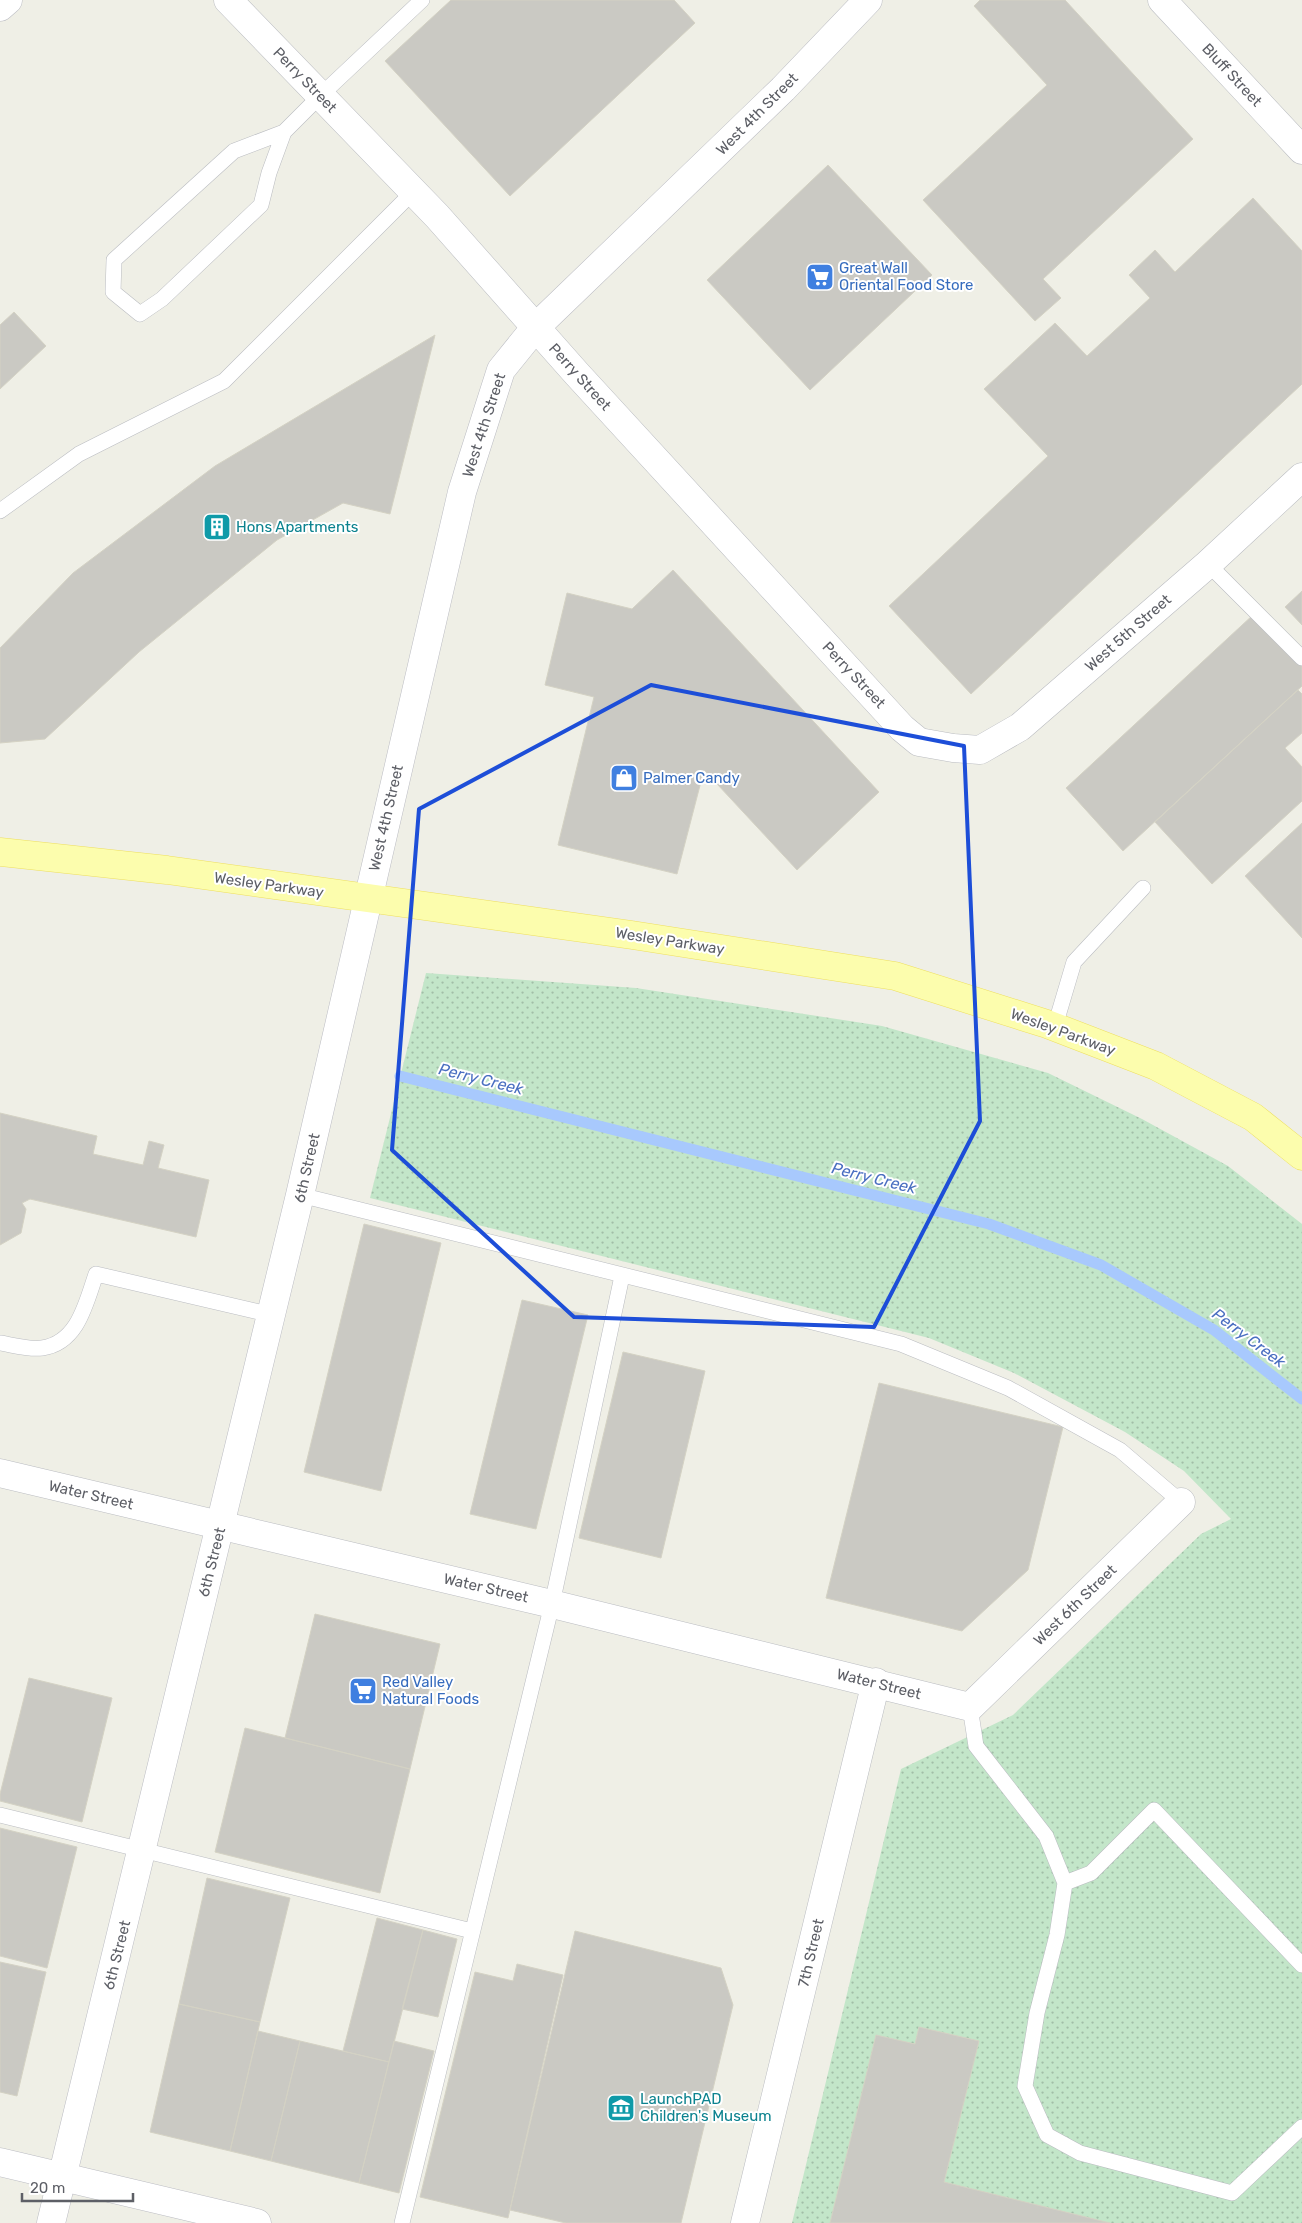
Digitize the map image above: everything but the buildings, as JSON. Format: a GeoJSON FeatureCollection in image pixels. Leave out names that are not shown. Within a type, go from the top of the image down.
{"type":"FeatureCollection","features":[{"type":"Feature","properties":{"kind":"main road","name":"Wesley Parkway"},"geometry":{"type":"LineString","coordinates":[[0,852],[167,870],[632,935],[895,976],[1055,1026],[1156,1066],[1253,1117],[1302,1156]]}},
{"type":"Feature","properties":{"kind":"street"},"geometry":{"type":"LineString","coordinates":[[0,7],[8,0]]}},
{"type":"Feature","properties":{"kind":"street","name":"Perry Street"},"geometry":{"type":"LineString","coordinates":[[228,0],[413,192],[535,328],[902,728],[919,742],[936,745]]}},
{"type":"Feature","properties":{"kind":"street","name":"West 4th Street"},"geometry":{"type":"LineString","coordinates":[[368,899],[462,492],[501,370],[535,328],[783,89],[868,0]]}},
{"type":"Feature","properties":{"kind":"street","name":"Bluff Street"},"geometry":{"type":"LineString","coordinates":[[1162,0],[1302,150]]}},
{"type":"Feature","properties":{"kind":"street","name":"West 5th Street"},"geometry":{"type":"LineString","coordinates":[[936,745],[980,750],[1020,727],[1208,564],[1302,477]]}},
{"type":"Feature","properties":{"kind":"street","name":"6th Street"},"geometry":{"type":"LineString","coordinates":[[51,2223],[272,1314],[350,985],[368,899]]}},
{"type":"Feature","properties":{"kind":"street","name":"Water Street"},"geometry":{"type":"LineString","coordinates":[[0,1473],[876,1682],[970,1707]]}},
{"type":"Feature","properties":{"kind":"street","name":"West 6th Street"},"geometry":{"type":"LineString","coordinates":[[970,1707],[1180,1502]]}},
{"type":"Feature","properties":{"kind":"street","name":"7th Street"},"geometry":{"type":"LineString","coordinates":[[745,2223],[876,1682]]}},
{"type":"Feature","properties":{"kind":"street"},"geometry":{"type":"LineString","coordinates":[[0,2162],[257,2223]]}},
{"type":"Feature","properties":{"kind":"lane"},"geometry":{"type":"LineString","coordinates":[[284,132],[269,173],[261,205],[162,299],[140,314],[113,292],[114,260],[234,151],[284,132],[422,0]]}},
{"type":"Feature","properties":{"kind":"lane"},"geometry":{"type":"LineString","coordinates":[[0,511],[79,454],[224,381],[413,192]]}},
{"type":"Feature","properties":{"kind":"lane"},"geometry":{"type":"LineString","coordinates":[[1208,564],[1302,658]]}},
{"type":"Feature","properties":{"kind":"lane"},"geometry":{"type":"LineString","coordinates":[[1055,1026],[1074,962],[1143,888]]}},
{"type":"Feature","properties":{"kind":"lane"},"geometry":{"type":"LineString","coordinates":[[300,1195],[901,1344],[1008,1388],[1120,1450],[1180,1502]]}},
{"type":"Feature","properties":{"kind":"lane"},"geometry":{"type":"LineString","coordinates":[[0,1343],[42,1348],[61,1342],[78,1324],[96,1274],[272,1314]]}},
{"type":"Feature","properties":{"kind":"lane"},"geometry":{"type":"LineString","coordinates":[[402,2223],[552,1604],[622,1276]]}},
{"type":"Feature","properties":{"kind":"lane"},"geometry":{"type":"LineString","coordinates":[[970,1707],[976,1746],[1046,1836],[1064,1883],[1057,1935],[1037,2013],[1025,2086],[1047,2135],[1080,2153],[1232,2193],[1302,2127]]}},
{"type":"Feature","properties":{"kind":"lane"},"geometry":{"type":"LineString","coordinates":[[1064,1883],[1091,1873],[1154,1810],[1302,1965]]}},
{"type":"Feature","properties":{"kind":"lane"},"geometry":{"type":"LineString","coordinates":[[0,1815],[472,1931]]}},
{"type":"Feature","properties":{"kind":"highlighted area"},"geometry":{"type":"Polygon","coordinates":[[[651,685],[964,746],[980,1121],[874,1327],[574,1317],[392,1150],[419,809],[651,685]]]}},
{"type":"Feature","properties":{"kind":"green space"},"geometry":{"type":"Polygon","coordinates":[[[426,973],[636,988],[882,1026],[1048,1073],[1142,1119],[1228,1166],[1302,1224],[1302,2223],[792,2223],[901,1769],[1013,1715],[1201,1534],[1231,1519],[1184,1471],[1125,1432],[1014,1373],[929,1338],[370,1198],[426,973]]]}},
{"type":"Feature","properties":{"kind":"waterway","name":"Perry Creek"},"geometry":{"type":"LineString","coordinates":[[400,1076],[989,1224],[1101,1265],[1214,1330],[1302,1399]]}},
{"type":"Feature","properties":{"kind":"place","name":"Great Wall Oriental Food Store"},"geometry":{"type":"Point","coordinates":[820,277]}},
{"type":"Feature","properties":{"kind":"place","name":"Hons Apartments"},"geometry":{"type":"Point","coordinates":[217,527]}},
{"type":"Feature","properties":{"kind":"place","name":"Palmer Candy"},"geometry":{"type":"Point","coordinates":[624,778]}},
{"type":"Feature","properties":{"kind":"place","name":"Red Valley Natural Foods"},"geometry":{"type":"Point","coordinates":[363,1691]}},
{"type":"Feature","properties":{"kind":"place","name":"LaunchPAD Children's Museum"},"geometry":{"type":"Point","coordinates":[621,2108]}}]}
